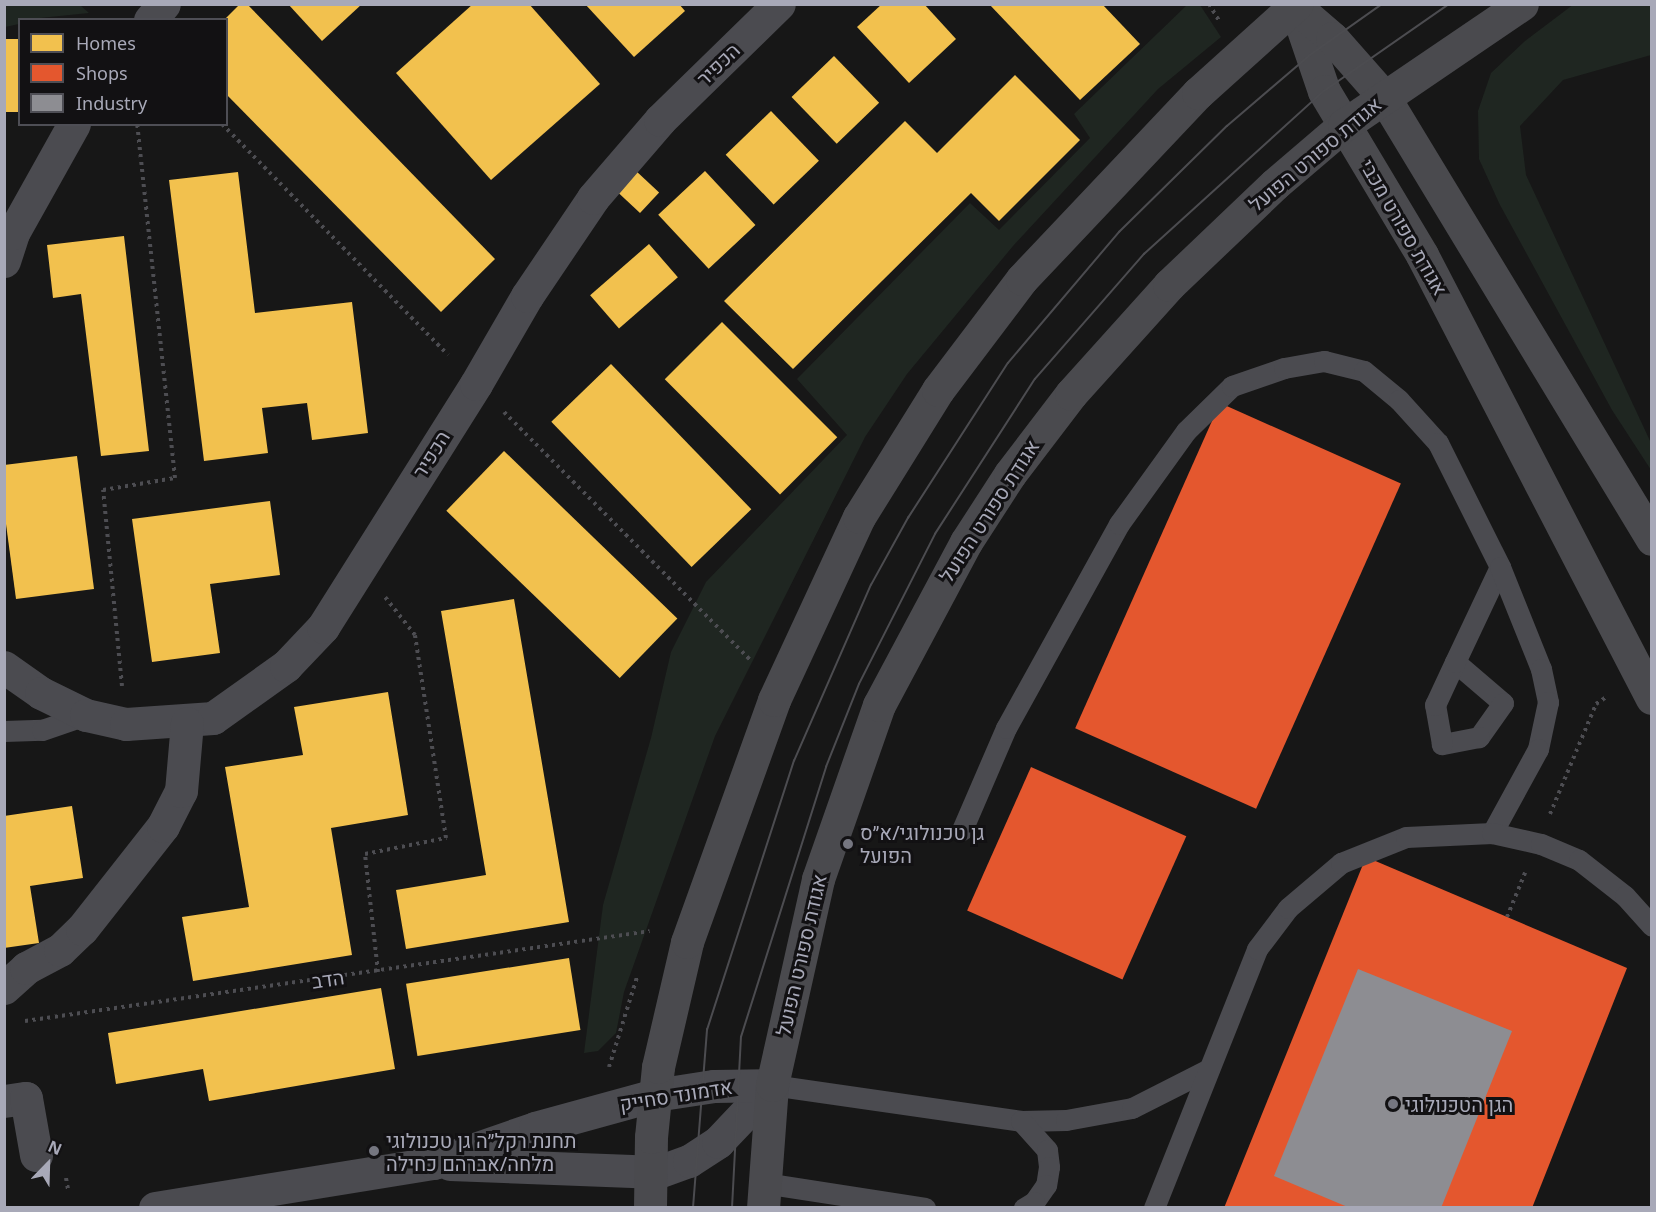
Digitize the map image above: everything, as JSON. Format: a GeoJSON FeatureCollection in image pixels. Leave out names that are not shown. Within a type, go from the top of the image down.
{"type":"FeatureCollection","features":[{"type":"Feature","properties":{"kind":"street"},"geometry":{"type":"LineString","coordinates":[[152,18],[165,4]]}},
{"type":"Feature","properties":{"kind":"street","name":"הכפיר"},"geometry":{"type":"LineString","coordinates":[[4,667],[41,693],[86,715],[126,724],[188,723],[213,718],[286,666],[322,627],[527,296],[593,198],[660,120],[779,4]]}},
{"type":"Feature","properties":{"kind":"street","name":"אגודת ספורט הפועל"},"geometry":{"type":"LineString","coordinates":[[764,1195],[772,1085],[818,879],[844,795],[879,705],[960,552],[1010,474],[1071,394],[1169,285],[1275,184],[1344,125],[1522,4]]}},
{"type":"Feature","properties":{"kind":"street"},"geometry":{"type":"LineString","coordinates":[[650,1208],[655,1095],[675,984],[709,877],[766,722],[827,580],[891,462],[981,329],[1022,279],[1198,93],[1296,5],[1332,38],[1384,97],[1652,539]]}},
{"type":"Feature","properties":{"kind":"street","name":"אגודת ספורט מכבי"},"geometry":{"type":"LineString","coordinates":[[1296,5],[1324,91],[1422,255],[1652,698]]}},
{"type":"Feature","properties":{"kind":"street"},"geometry":{"type":"LineString","coordinates":[[4,261],[13,233],[73,126]]}},
{"type":"Feature","properties":{"kind":"street"},"geometry":{"type":"LineString","coordinates":[[5,986],[26,968],[60,950],[82,929],[163,826],[181,791],[188,723]]}},
{"type":"Feature","properties":{"kind":"street","name":"אדמונד סחייק"},"geometry":{"type":"LineString","coordinates":[[155,1208],[434,1163],[546,1124],[655,1095],[727,1084],[772,1085]]}},
{"type":"Feature","properties":{"kind":"street","name":"אדמונד סחייק"},"geometry":{"type":"LineString","coordinates":[[434,1163],[650,1173],[685,1163],[707,1149],[741,1120],[772,1085]]}},
{"type":"Feature","properties":{"kind":"street"},"geometry":{"type":"LineString","coordinates":[[4,1101],[26,1098],[36,1155]]}},
{"type":"Feature","properties":{"kind":"lane"},"geometry":{"type":"LineString","coordinates":[[962,830],[1006,728],[1119,524],[1186,431],[1232,386],[1284,368],[1324,361],[1364,371],[1399,400],[1438,443],[1500,567],[1541,669],[1548,702],[1538,749],[1492,833]]}},
{"type":"Feature","properties":{"kind":"lane"},"geometry":{"type":"LineString","coordinates":[[1455,662],[1500,567]]}},
{"type":"Feature","properties":{"kind":"lane"},"geometry":{"type":"LineString","coordinates":[[4,731],[42,730],[86,715]]}},
{"type":"Feature","properties":{"kind":"lane"},"geometry":{"type":"LineString","coordinates":[[1154,1208],[1257,949],[1288,908],[1341,863],[1406,837],[1492,833],[1541,844],[1579,860],[1624,896],[1652,926]]}},
{"type":"Feature","properties":{"kind":"lane"},"geometry":{"type":"LineString","coordinates":[[772,1085],[1021,1121],[1066,1120],[1132,1108],[1209,1069]]}},
{"type":"Feature","properties":{"kind":"lane"},"geometry":{"type":"LineString","coordinates":[[1021,1121],[1047,1150],[1049,1167],[1046,1185],[1034,1202],[1024,1208]]}},
{"type":"Feature","properties":{"kind":"lane"},"geometry":{"type":"LineString","coordinates":[[764,1195],[925,1208]]}},
{"type":"Feature","properties":{"kind":"path"},"geometry":{"type":"LineString","coordinates":[[126,724],[103,490],[175,478],[137,126]]}},
{"type":"Feature","properties":{"kind":"path"},"geometry":{"type":"LineString","coordinates":[[361,566],[415,635],[446,838],[365,854],[378,972]]}},
{"type":"Feature","properties":{"kind":"path"},"geometry":{"type":"LineString","coordinates":[[1548,818],[1596,704],[1610,695]]}},
{"type":"Feature","properties":{"kind":"path"},"geometry":{"type":"LineString","coordinates":[[1507,917],[1530,862]]}},
{"type":"Feature","properties":{"kind":"path","name":"הדב"},"geometry":{"type":"LineString","coordinates":[[16,1022],[378,972],[651,930]]}},
{"type":"Feature","properties":{"kind":"shaded area"},"geometry":{"type":"Polygon","coordinates":[[[5,4],[80,5],[89,13],[18,18],[18,24],[5,27],[5,4]]]}},
{"type":"Feature","properties":{"kind":"shaded area"},"geometry":{"type":"Polygon","coordinates":[[[1574,4],[1651,5],[1651,55],[1563,80],[1520,126],[1526,175],[1651,443],[1651,470],[1612,410],[1500,205],[1479,159],[1478,111],[1491,73],[1525,41],[1574,4]]]}},
{"type":"Feature","properties":{"kind":"shaded area"},"geometry":{"type":"Polygon","coordinates":[[[1187,5],[1200,5],[1221,37],[1158,89],[1013,246],[907,374],[865,437],[715,736],[624,992],[616,1033],[598,1051],[584,1053],[603,905],[651,738],[671,652],[706,582],[847,435],[797,379],[970,203],[999,230],[1090,138],[1074,114],[1187,5]]]}},
{"type":"Feature","properties":{"kind":"building: Homes"},"geometry":{"type":"Polygon","coordinates":[[[240,4],[247,4],[495,259],[441,312],[228,96],[228,18],[226,18],[240,4]]]}},
{"type":"Feature","properties":{"kind":"building: Homes"},"geometry":{"type":"Polygon","coordinates":[[[288,4],[362,4],[322,41],[288,4]]]}},
{"type":"Feature","properties":{"kind":"building: Homes"},"geometry":{"type":"Polygon","coordinates":[[[473,4],[529,4],[600,84],[491,180],[396,73],[473,4]]]}},
{"type":"Feature","properties":{"kind":"building: Homes"},"geometry":{"type":"Polygon","coordinates":[[[585,4],[679,4],[685,11],[634,57],[585,4]]]}},
{"type":"Feature","properties":{"kind":"building: Homes"},"geometry":{"type":"Polygon","coordinates":[[[882,4],[924,4],[956,39],[909,83],[857,27],[882,4]]]}},
{"type":"Feature","properties":{"kind":"building: Homes"},"geometry":{"type":"Polygon","coordinates":[[[989,4],[1102,4],[1140,44],[1080,100],[989,4]]]}},
{"type":"Feature","properties":{"kind":"building: Homes"},"geometry":{"type":"Polygon","coordinates":[[[4,39],[18,39],[18,112],[4,112],[4,39]]]}},
{"type":"Feature","properties":{"kind":"building: Homes"},"geometry":{"type":"Polygon","coordinates":[[[834,56],[879,103],[837,144],[792,97],[834,56]]]}},
{"type":"Feature","properties":{"kind":"building: Homes"},"geometry":{"type":"Polygon","coordinates":[[[1015,75],[1080,140],[999,221],[971,193],[793,369],[724,301],[905,121],[937,153],[1015,75]]]}},
{"type":"Feature","properties":{"kind":"building: Homes"},"geometry":{"type":"Polygon","coordinates":[[[771,111],[819,161],[774,204],[726,155],[771,111]]]}},
{"type":"Feature","properties":{"kind":"building: Homes"},"geometry":{"type":"Polygon","coordinates":[[[635,170],[659,193],[640,213],[616,190],[635,170]]]}},
{"type":"Feature","properties":{"kind":"building: Homes"},"geometry":{"type":"Polygon","coordinates":[[[705,171],[755,225],[709,269],[658,215],[705,171]]]}},
{"type":"Feature","properties":{"kind":"building: Homes"},"geometry":{"type":"Polygon","coordinates":[[[238,172],[255,313],[352,302],[368,433],[312,440],[307,403],[262,408],[268,453],[204,461],[169,180],[238,172]]]}},
{"type":"Feature","properties":{"kind":"building: Homes"},"geometry":{"type":"Polygon","coordinates":[[[124,236],[149,451],[101,456],[81,294],[53,298],[47,245],[124,236]]]}},
{"type":"Feature","properties":{"kind":"building: Homes"},"geometry":{"type":"Polygon","coordinates":[[[649,244],[678,277],[619,328],[590,295],[649,244]]]}},
{"type":"Feature","properties":{"kind":"building: Homes"},"geometry":{"type":"Polygon","coordinates":[[[722,322],[837,437],[780,495],[665,379],[722,322]]]}},
{"type":"Feature","properties":{"kind":"building: Homes"},"geometry":{"type":"Polygon","coordinates":[[[611,364],[751,509],[692,567],[551,422],[611,364]]]}},
{"type":"Feature","properties":{"kind":"building: Homes"},"geometry":{"type":"Polygon","coordinates":[[[504,451],[677,618],[620,678],[446,511],[504,451]]]}},
{"type":"Feature","properties":{"kind":"building: Homes"},"geometry":{"type":"Polygon","coordinates":[[[77,456],[94,589],[16,599],[4,509],[4,465],[77,456]]]}},
{"type":"Feature","properties":{"kind":"building: Homes"},"geometry":{"type":"Polygon","coordinates":[[[270,501],[280,575],[210,584],[220,653],[152,662],[132,519],[270,501]]]}},
{"type":"Feature","properties":{"kind":"building: Homes"},"geometry":{"type":"Polygon","coordinates":[[[514,599],[569,922],[406,949],[396,890],[486,875],[441,611],[514,599]]]}},
{"type":"Feature","properties":{"kind":"building: Homes"},"geometry":{"type":"Polygon","coordinates":[[[388,692],[408,815],[331,828],[352,955],[193,981],[182,917],[249,907],[225,767],[303,755],[294,707],[388,692]]]}},
{"type":"Feature","properties":{"kind":"building: Homes"},"geometry":{"type":"Polygon","coordinates":[[[72,806],[83,878],[30,886],[39,943],[4,948],[4,816],[72,806]]]}},
{"type":"Feature","properties":{"kind":"building: Homes"},"geometry":{"type":"Polygon","coordinates":[[[569,958],[580,1030],[417,1056],[406,984],[569,958]]]}},
{"type":"Feature","properties":{"kind":"building: Homes"},"geometry":{"type":"Polygon","coordinates":[[[381,988],[395,1069],[209,1101],[203,1069],[116,1084],[108,1033],[381,988]]]}},
{"type":"Feature","properties":{"kind":"building: Shops"},"geometry":{"type":"Polygon","coordinates":[[[1220,403],[1401,484],[1256,809],[1075,728],[1220,403]]]}},
{"type":"Feature","properties":{"kind":"building: Shops"},"geometry":{"type":"Polygon","coordinates":[[[1031,767],[1186,836],[1122,980],[967,910],[1031,767]]]}},
{"type":"Feature","properties":{"kind":"building: Shops"},"geometry":{"type":"Polygon","coordinates":[[[1366,857],[1627,968],[1532,1208],[1224,1208],[1366,857]]]}},
{"type":"Feature","properties":{"kind":"building: Industry","name":"הגן הטכנולוגי"},"geometry":{"type":"Polygon","coordinates":[[[1358,969],[1512,1031],[1441,1208],[1350,1208],[1274,1176],[1358,969]]]}},
{"type":"Feature","properties":{"kind":"tram line"},"geometry":{"type":"LineString","coordinates":[[693,1208],[707,1030],[794,761],[871,585],[908,518],[1008,363],[1119,232],[1227,126],[1310,55],[1382,4]]}},
{"type":"Feature","properties":{"kind":"tram line"},"geometry":{"type":"LineString","coordinates":[[732,1208],[741,1037],[826,767],[859,684],[935,534],[1035,379],[1144,254],[1324,91],[1449,4]]}},
{"type":"Feature","properties":{"kind":"place","name":"גן טכנולוגי/א״ס הפועל"},"geometry":{"type":"Point","coordinates":[848,844]}},
{"type":"Feature","properties":{"kind":"place","name":"הגן הטכנולוגי"},"geometry":{"type":"Point","coordinates":[1393,1104]}},
{"type":"Feature","properties":{"kind":"place","name":"תחנת רקל״ה גן טכנולוגי מלחה/אברהם כחילה"},"geometry":{"type":"Point","coordinates":[374,1151]}}]}
